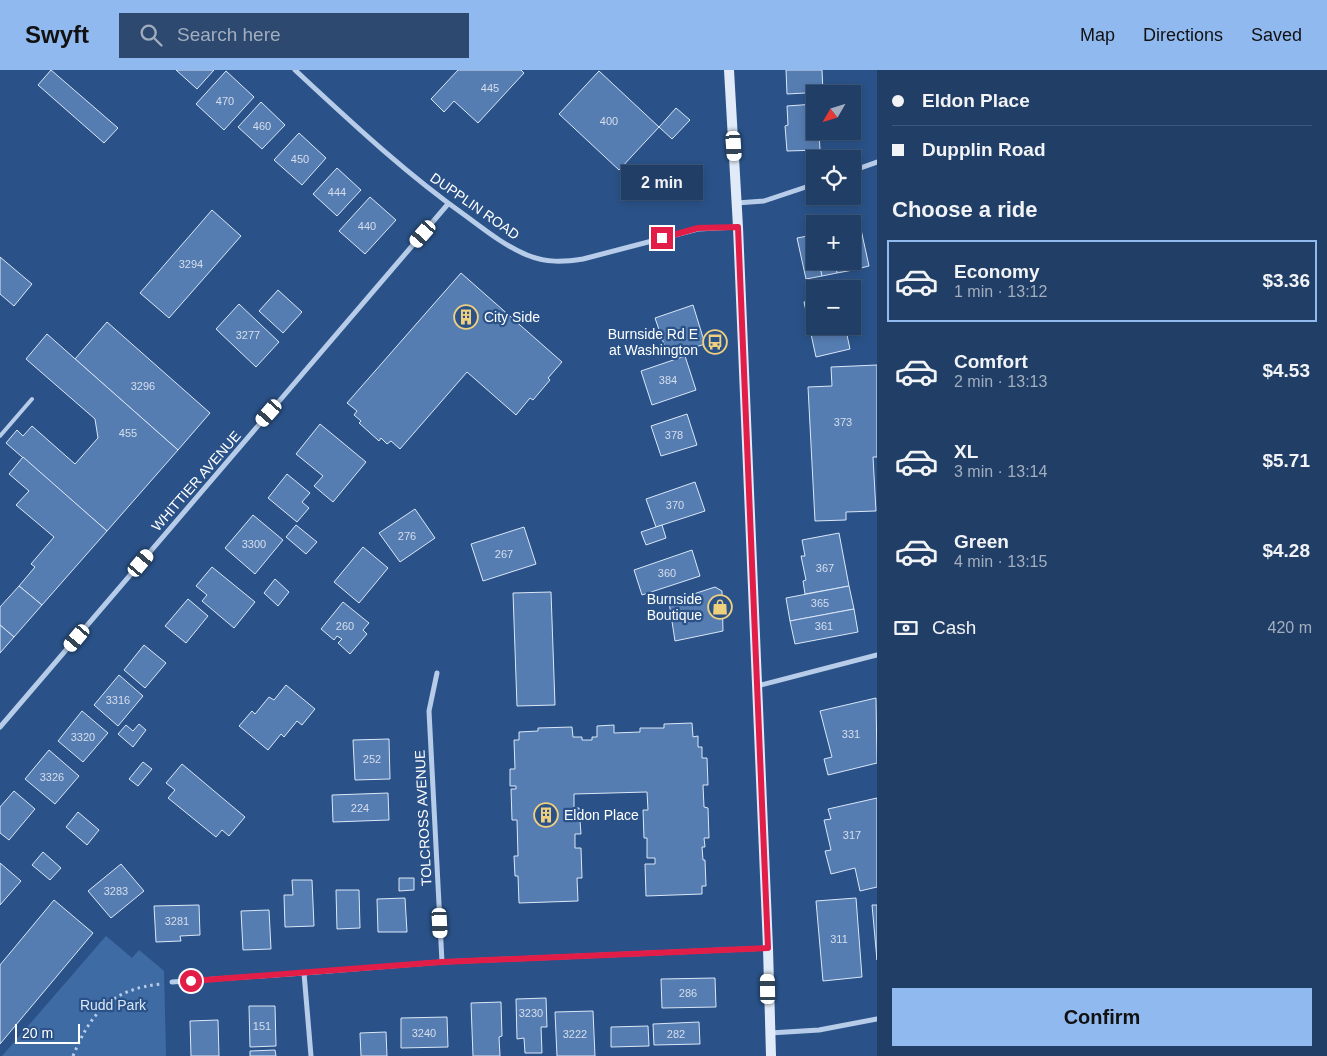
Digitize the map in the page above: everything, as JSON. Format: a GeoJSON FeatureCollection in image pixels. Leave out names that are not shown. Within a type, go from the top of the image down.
{"type":"FeatureCollection","features":[{"type":"Feature","properties":{"kind":"main road"},"geometry":{"type":"LineString","coordinates":[[729,70],[737,203],[768,948],[770,1056]]}},
{"type":"Feature","properties":{"kind":"street","name":"DUPPLIN ROAD"},"geometry":{"type":"LineString","coordinates":[[295,70],[395,162],[448,204],[487,231],[527,255],[544,260],[564,262],[583,259],[698,228],[738,227]]}},
{"type":"Feature","properties":{"kind":"street"},"geometry":{"type":"LineString","coordinates":[[861,168],[877,162]]}},
{"type":"Feature","properties":{"kind":"street"},"geometry":{"type":"LineString","coordinates":[[737,203],[764,201],[806,187]]}},
{"type":"Feature","properties":{"kind":"street","name":"WHITTIER AVENUE"},"geometry":{"type":"LineString","coordinates":[[0,727],[448,204]]}},
{"type":"Feature","properties":{"kind":"street"},"geometry":{"type":"LineString","coordinates":[[756,686],[877,655]]}},
{"type":"Feature","properties":{"kind":"street","name":"TOLCROSS AVENUE"},"geometry":{"type":"LineString","coordinates":[[437,673],[429,711],[442,962]]}},
{"type":"Feature","properties":{"kind":"street"},"geometry":{"type":"LineString","coordinates":[[172,982],[442,962],[768,948]]}},
{"type":"Feature","properties":{"kind":"street"},"geometry":{"type":"LineString","coordinates":[[304,973],[312,1056]]}},
{"type":"Feature","properties":{"kind":"street"},"geometry":{"type":"LineString","coordinates":[[770,1033],[819,1030],[877,1019]]}},
{"type":"Feature","properties":{"kind":"lane"},"geometry":{"type":"LineString","coordinates":[[0,436],[32,399]]}},
{"type":"Feature","properties":{"kind":"path"},"geometry":{"type":"LineString","coordinates":[[73,1056],[88,1026],[97,1013],[109,1002],[120,994],[134,989],[172,982]]}},
{"type":"Feature","properties":{"kind":"green space","name":"Rudd Park"},"geometry":{"type":"Polygon","coordinates":[[[106,936],[132,958],[139,950],[164,971],[166,1056],[2,1056],[106,936]]]}},
{"type":"Feature","properties":{"kind":"building"},"geometry":{"type":"Polygon","coordinates":[[[51,70],[118,128],[104,143],[38,85],[51,70]]]}},
{"type":"Feature","properties":{"kind":"building"},"geometry":{"type":"Polygon","coordinates":[[[176,70],[214,70],[197,89],[176,70]]]}},
{"type":"Feature","properties":{"kind":"building"},"geometry":{"type":"Polygon","coordinates":[[[458,70],[521,70],[524,73],[478,123],[454,101],[444,112],[431,99],[458,70]]]}},
{"type":"Feature","properties":{"kind":"building"},"geometry":{"type":"Polygon","coordinates":[[[786,70],[822,70],[823,85],[806,85],[806,93],[787,94],[786,70]]]}},
{"type":"Feature","properties":{"kind":"building"},"geometry":{"type":"Polygon","coordinates":[[[226,71],[254,97],[224,130],[196,104],[226,71]]]}},
{"type":"Feature","properties":{"kind":"building"},"geometry":{"type":"Polygon","coordinates":[[[599,71],[659,127],[619,170],[559,114],[599,71]]]}},
{"type":"Feature","properties":{"kind":"building"},"geometry":{"type":"Polygon","coordinates":[[[261,102],[285,125],[262,149],[238,127],[261,102]]]}},
{"type":"Feature","properties":{"kind":"building"},"geometry":{"type":"Polygon","coordinates":[[[806,105],[806,140],[819,140],[820,150],[787,151],[785,126],[788,125],[787,106],[806,105]]]}},
{"type":"Feature","properties":{"kind":"building"},"geometry":{"type":"Polygon","coordinates":[[[676,108],[690,120],[672,139],[659,127],[676,108]]]}},
{"type":"Feature","properties":{"kind":"building"},"geometry":{"type":"Polygon","coordinates":[[[299,133],[326,158],[302,185],[274,160],[299,133]]]}},
{"type":"Feature","properties":{"kind":"building"},"geometry":{"type":"Polygon","coordinates":[[[337,168],[361,190],[337,216],[313,194],[337,168]]]}},
{"type":"Feature","properties":{"kind":"building"},"geometry":{"type":"Polygon","coordinates":[[[370,197],[396,220],[365,254],[339,231],[370,197]]]}},
{"type":"Feature","properties":{"kind":"building"},"geometry":{"type":"Polygon","coordinates":[[[212,210],[241,236],[169,318],[140,293],[212,210]]]}},
{"type":"Feature","properties":{"kind":"building"},"geometry":{"type":"Polygon","coordinates":[[[861,230],[869,266],[861,268],[861,230]]]}},
{"type":"Feature","properties":{"kind":"building"},"geometry":{"type":"Polygon","coordinates":[[[806,236],[806,270],[821,270],[822,276],[806,279],[797,238],[806,236]]]}},
{"type":"Feature","properties":{"kind":"building"},"geometry":{"type":"Polygon","coordinates":[[[0,257],[32,284],[14,306],[0,294],[0,257]]]}},
{"type":"Feature","properties":{"kind":"building"},"geometry":{"type":"Polygon","coordinates":[[[821,270],[836,270],[837,273],[822,276],[821,270]]]}},
{"type":"Feature","properties":{"kind":"building"},"geometry":{"type":"Polygon","coordinates":[[[836,270],[853,270],[837,273],[836,270]]]}},
{"type":"Feature","properties":{"kind":"building","name":"City Side"},"geometry":{"type":"Polygon","coordinates":[[[461,273],[562,362],[533,400],[530,398],[516,415],[467,372],[400,449],[391,441],[387,444],[381,438],[379,441],[359,423],[361,421],[354,415],[357,411],[347,403],[461,273]]]}},
{"type":"Feature","properties":{"kind":"building"},"geometry":{"type":"Polygon","coordinates":[[[278,290],[302,312],[283,333],[259,311],[278,290]]]}},
{"type":"Feature","properties":{"kind":"building"},"geometry":{"type":"Polygon","coordinates":[[[239,304],[279,342],[256,367],[216,329],[239,304]]]}},
{"type":"Feature","properties":{"kind":"building"},"geometry":{"type":"Polygon","coordinates":[[[693,305],[705,344],[668,356],[655,318],[693,305]]]}},
{"type":"Feature","properties":{"kind":"building"},"geometry":{"type":"Polygon","coordinates":[[[107,322],[210,413],[178,450],[75,359],[107,322]]]}},
{"type":"Feature","properties":{"kind":"building"},"geometry":{"type":"Polygon","coordinates":[[[47,334],[178,450],[107,531],[6,443],[17,430],[23,436],[32,426],[75,464],[98,438],[95,419],[26,359],[47,334]]]}},
{"type":"Feature","properties":{"kind":"building"},"geometry":{"type":"Polygon","coordinates":[[[811,335],[847,335],[850,349],[816,357],[811,335]]]}},
{"type":"Feature","properties":{"kind":"building"},"geometry":{"type":"Polygon","coordinates":[[[685,356],[696,390],[652,405],[641,371],[685,356]]]}},
{"type":"Feature","properties":{"kind":"building"},"geometry":{"type":"Polygon","coordinates":[[[877,365],[877,457],[873,457],[876,511],[846,512],[846,520],[815,521],[808,387],[832,386],[831,367],[877,365]]]}},
{"type":"Feature","properties":{"kind":"building"},"geometry":{"type":"Polygon","coordinates":[[[687,414],[697,445],[661,456],[651,426],[687,414]]]}},
{"type":"Feature","properties":{"kind":"building"},"geometry":{"type":"Polygon","coordinates":[[[320,424],[366,462],[333,502],[314,486],[323,476],[296,454],[320,424]]]}},
{"type":"Feature","properties":{"kind":"building"},"geometry":{"type":"Polygon","coordinates":[[[23,457],[107,531],[42,605],[19,586],[35,567],[31,564],[54,537],[16,505],[29,491],[9,474],[23,457]]]}},
{"type":"Feature","properties":{"kind":"building"},"geometry":{"type":"Polygon","coordinates":[[[287,474],[310,493],[302,502],[309,508],[297,522],[268,498],[287,474]]]}},
{"type":"Feature","properties":{"kind":"building"},"geometry":{"type":"Polygon","coordinates":[[[695,482],[705,511],[656,527],[646,499],[695,482]]]}},
{"type":"Feature","properties":{"kind":"building"},"geometry":{"type":"Polygon","coordinates":[[[415,509],[435,538],[400,562],[379,533],[415,509]]]}},
{"type":"Feature","properties":{"kind":"building"},"geometry":{"type":"Polygon","coordinates":[[[253,515],[283,540],[255,574],[225,548],[253,515]]]}},
{"type":"Feature","properties":{"kind":"building"},"geometry":{"type":"Polygon","coordinates":[[[296,525],[317,542],[306,554],[286,537],[296,525]]]}},
{"type":"Feature","properties":{"kind":"building"},"geometry":{"type":"Polygon","coordinates":[[[662,525],[666,538],[646,545],[641,532],[662,525]]]}},
{"type":"Feature","properties":{"kind":"building"},"geometry":{"type":"Polygon","coordinates":[[[524,527],[536,564],[483,581],[471,544],[524,527]]]}},
{"type":"Feature","properties":{"kind":"building"},"geometry":{"type":"Polygon","coordinates":[[[839,533],[849,586],[805,594],[803,581],[806,580],[801,556],[805,556],[802,540],[839,533]]]}},
{"type":"Feature","properties":{"kind":"building"},"geometry":{"type":"Polygon","coordinates":[[[363,547],[388,568],[359,603],[334,582],[363,547]]]}},
{"type":"Feature","properties":{"kind":"building"},"geometry":{"type":"Polygon","coordinates":[[[692,550],[700,576],[642,595],[634,570],[692,550]]]}},
{"type":"Feature","properties":{"kind":"building"},"geometry":{"type":"Polygon","coordinates":[[[212,567],[255,602],[234,628],[202,601],[207,595],[196,586],[212,567]]]}},
{"type":"Feature","properties":{"kind":"building"},"geometry":{"type":"Polygon","coordinates":[[[275,579],[289,592],[278,606],[264,593],[275,579]]]}},
{"type":"Feature","properties":{"kind":"building"},"geometry":{"type":"Polygon","coordinates":[[[19,586],[42,605],[14,637],[0,625],[0,607],[19,586]]]}},
{"type":"Feature","properties":{"kind":"building"},"geometry":{"type":"Polygon","coordinates":[[[849,586],[854,609],[790,621],[786,598],[849,586]]]}},
{"type":"Feature","properties":{"kind":"building"},"geometry":{"type":"Polygon","coordinates":[[[715,587],[722,591],[723,631],[675,641],[669,602],[715,587]]]}},
{"type":"Feature","properties":{"kind":"building"},"geometry":{"type":"Polygon","coordinates":[[[551,592],[555,705],[517,706],[513,593],[551,592]]]}},
{"type":"Feature","properties":{"kind":"building"},"geometry":{"type":"Polygon","coordinates":[[[188,599],[208,616],[186,643],[165,626],[188,599]]]}},
{"type":"Feature","properties":{"kind":"building"},"geometry":{"type":"Polygon","coordinates":[[[343,602],[369,623],[363,630],[367,634],[350,654],[338,643],[342,639],[337,636],[334,640],[321,629],[343,602]]]}},
{"type":"Feature","properties":{"kind":"building"},"geometry":{"type":"Polygon","coordinates":[[[854,609],[858,632],[795,644],[790,621],[854,609]]]}},
{"type":"Feature","properties":{"kind":"building"},"geometry":{"type":"Polygon","coordinates":[[[0,625],[14,637],[0,653],[0,625]]]}},
{"type":"Feature","properties":{"kind":"building"},"geometry":{"type":"Polygon","coordinates":[[[144,645],[166,663],[145,688],[124,670],[144,645]]]}},
{"type":"Feature","properties":{"kind":"building"},"geometry":{"type":"Polygon","coordinates":[[[119,675],[143,696],[118,726],[94,705],[119,675]]]}},
{"type":"Feature","properties":{"kind":"building"},"geometry":{"type":"Polygon","coordinates":[[[286,685],[315,709],[302,725],[297,721],[284,737],[281,734],[268,750],[239,726],[252,711],[255,714],[269,697],[274,700],[286,685]]]}},
{"type":"Feature","properties":{"kind":"building"},"geometry":{"type":"Polygon","coordinates":[[[876,698],[877,763],[828,775],[824,759],[832,757],[820,711],[876,698]]]}},
{"type":"Feature","properties":{"kind":"building"},"geometry":{"type":"Polygon","coordinates":[[[82,711],[108,733],[83,762],[58,741],[82,711]]]}},
{"type":"Feature","properties":{"kind":"building","name":"Eldon Place"},"geometry":{"type":"Polygon","coordinates":[[[692,723],[693,737],[698,736],[698,747],[702,747],[702,758],[707,758],[708,785],[703,785],[704,807],[708,808],[709,838],[704,838],[705,847],[702,847],[703,860],[705,860],[706,886],[702,886],[702,894],[646,896],[645,864],[655,864],[655,858],[647,858],[647,838],[644,838],[643,810],[648,810],[647,792],[574,794],[574,808],[579,808],[581,834],[575,834],[575,848],[581,848],[582,878],[577,878],[578,901],[519,903],[518,876],[515,876],[514,856],[518,856],[517,820],[512,820],[511,789],[516,789],[516,786],[510,786],[510,769],[515,769],[514,740],[519,740],[519,732],[538,731],[538,728],[572,727],[573,737],[582,737],[582,740],[592,740],[592,737],[597,737],[597,726],[614,725],[614,733],[640,732],[640,728],[664,728],[664,724],[692,723]]]}},
{"type":"Feature","properties":{"kind":"building"},"geometry":{"type":"Polygon","coordinates":[[[139,724],[146,730],[133,747],[118,734],[126,725],[133,731],[139,724]]]}},
{"type":"Feature","properties":{"kind":"building"},"geometry":{"type":"Polygon","coordinates":[[[389,739],[390,779],[355,780],[353,740],[389,739]]]}},
{"type":"Feature","properties":{"kind":"building"},"geometry":{"type":"Polygon","coordinates":[[[49,750],[79,776],[55,804],[25,779],[49,750]]]}},
{"type":"Feature","properties":{"kind":"building"},"geometry":{"type":"Polygon","coordinates":[[[143,762],[152,769],[138,786],[129,779],[143,762]]]}},
{"type":"Feature","properties":{"kind":"building"},"geometry":{"type":"Polygon","coordinates":[[[182,764],[245,817],[229,836],[222,830],[216,837],[168,798],[175,790],[166,783],[182,764]]]}},
{"type":"Feature","properties":{"kind":"building"},"geometry":{"type":"Polygon","coordinates":[[[14,791],[35,809],[9,840],[0,833],[0,807],[14,791]]]}},
{"type":"Feature","properties":{"kind":"building"},"geometry":{"type":"Polygon","coordinates":[[[388,793],[389,820],[333,822],[332,795],[388,793]]]}},
{"type":"Feature","properties":{"kind":"building"},"geometry":{"type":"Polygon","coordinates":[[[877,798],[877,887],[860,891],[855,868],[831,874],[825,851],[831,850],[824,820],[831,819],[828,809],[877,798]]]}},
{"type":"Feature","properties":{"kind":"building"},"geometry":{"type":"Polygon","coordinates":[[[78,812],[99,830],[87,845],[66,827],[78,812]]]}},
{"type":"Feature","properties":{"kind":"building"},"geometry":{"type":"Polygon","coordinates":[[[43,852],[61,868],[50,880],[32,865],[43,852]]]}},
{"type":"Feature","properties":{"kind":"building"},"geometry":{"type":"Polygon","coordinates":[[[0,863],[21,881],[0,905],[0,863]]]}},
{"type":"Feature","properties":{"kind":"building"},"geometry":{"type":"Polygon","coordinates":[[[121,864],[144,891],[111,918],[88,891],[121,864]]]}},
{"type":"Feature","properties":{"kind":"building"},"geometry":{"type":"Polygon","coordinates":[[[399,878],[414,878],[414,890],[399,891],[399,878]]]}},
{"type":"Feature","properties":{"kind":"building"},"geometry":{"type":"Polygon","coordinates":[[[292,880],[312,880],[314,926],[285,927],[284,895],[293,895],[292,880]]]}},
{"type":"Feature","properties":{"kind":"building"},"geometry":{"type":"Polygon","coordinates":[[[336,890],[359,890],[360,928],[337,929],[336,890]]]}},
{"type":"Feature","properties":{"kind":"building"},"geometry":{"type":"Polygon","coordinates":[[[405,898],[407,932],[378,932],[377,899],[405,898]]]}},
{"type":"Feature","properties":{"kind":"building"},"geometry":{"type":"Polygon","coordinates":[[[856,898],[862,977],[823,981],[816,901],[856,898]]]}},
{"type":"Feature","properties":{"kind":"building"},"geometry":{"type":"Polygon","coordinates":[[[54,900],[93,933],[0,1044],[0,965],[54,900]]]}},
{"type":"Feature","properties":{"kind":"building"},"geometry":{"type":"Polygon","coordinates":[[[199,905],[200,935],[180,936],[181,941],[156,942],[154,906],[199,905]]]}},
{"type":"Feature","properties":{"kind":"building"},"geometry":{"type":"Polygon","coordinates":[[[872,905],[877,905],[877,960],[872,905]]]}},
{"type":"Feature","properties":{"kind":"building"},"geometry":{"type":"Polygon","coordinates":[[[269,910],[271,949],[243,950],[241,911],[269,910]]]}},
{"type":"Feature","properties":{"kind":"building"},"geometry":{"type":"Polygon","coordinates":[[[715,978],[716,1007],[662,1008],[661,979],[715,978]]]}},
{"type":"Feature","properties":{"kind":"building"},"geometry":{"type":"Polygon","coordinates":[[[546,998],[547,1027],[541,1027],[542,1053],[525,1053],[524,1038],[517,1039],[516,999],[546,998]]]}},
{"type":"Feature","properties":{"kind":"building"},"geometry":{"type":"Polygon","coordinates":[[[501,1002],[502,1036],[499,1037],[500,1056],[473,1056],[471,1003],[501,1002]]]}},
{"type":"Feature","properties":{"kind":"building"},"geometry":{"type":"Polygon","coordinates":[[[249,1006],[275,1006],[276,1046],[250,1047],[249,1006]]]}},
{"type":"Feature","properties":{"kind":"building"},"geometry":{"type":"Polygon","coordinates":[[[593,1011],[595,1056],[557,1056],[555,1012],[593,1011]]]}},
{"type":"Feature","properties":{"kind":"building"},"geometry":{"type":"Polygon","coordinates":[[[447,1017],[448,1047],[401,1048],[401,1018],[447,1017]]]}},
{"type":"Feature","properties":{"kind":"building"},"geometry":{"type":"Polygon","coordinates":[[[218,1020],[219,1056],[191,1056],[190,1021],[218,1020]]]}},
{"type":"Feature","properties":{"kind":"building"},"geometry":{"type":"Polygon","coordinates":[[[699,1022],[700,1044],[654,1045],[653,1024],[699,1022]]]}},
{"type":"Feature","properties":{"kind":"building"},"geometry":{"type":"Polygon","coordinates":[[[648,1026],[649,1046],[611,1047],[611,1027],[648,1026]]]}},
{"type":"Feature","properties":{"kind":"building"},"geometry":{"type":"Polygon","coordinates":[[[386,1032],[387,1056],[361,1056],[360,1033],[386,1032]]]}},
{"type":"Feature","properties":{"kind":"building"},"geometry":{"type":"Polygon","coordinates":[[[275,1050],[276,1056],[250,1056],[250,1051],[275,1050]]]}},
{"type":"Feature","properties":{"kind":"place","name":"City Side"},"geometry":{"type":"Point","coordinates":[466,317]}},
{"type":"Feature","properties":{"kind":"place","name":"Burnside Rd E at Washington"},"geometry":{"type":"Point","coordinates":[715,342]}},
{"type":"Feature","properties":{"kind":"place","name":"Burnside Boutique"},"geometry":{"type":"Point","coordinates":[720,607]}},
{"type":"Feature","properties":{"kind":"place","name":"Eldon Place"},"geometry":{"type":"Point","coordinates":[546,815]}},
{"type":"Feature","properties":{"kind":"route"},"geometry":{"type":"LineString","coordinates":[[191,981],[442,962],[768,948],[738,227],[698,228],[662,238]]}}]}
